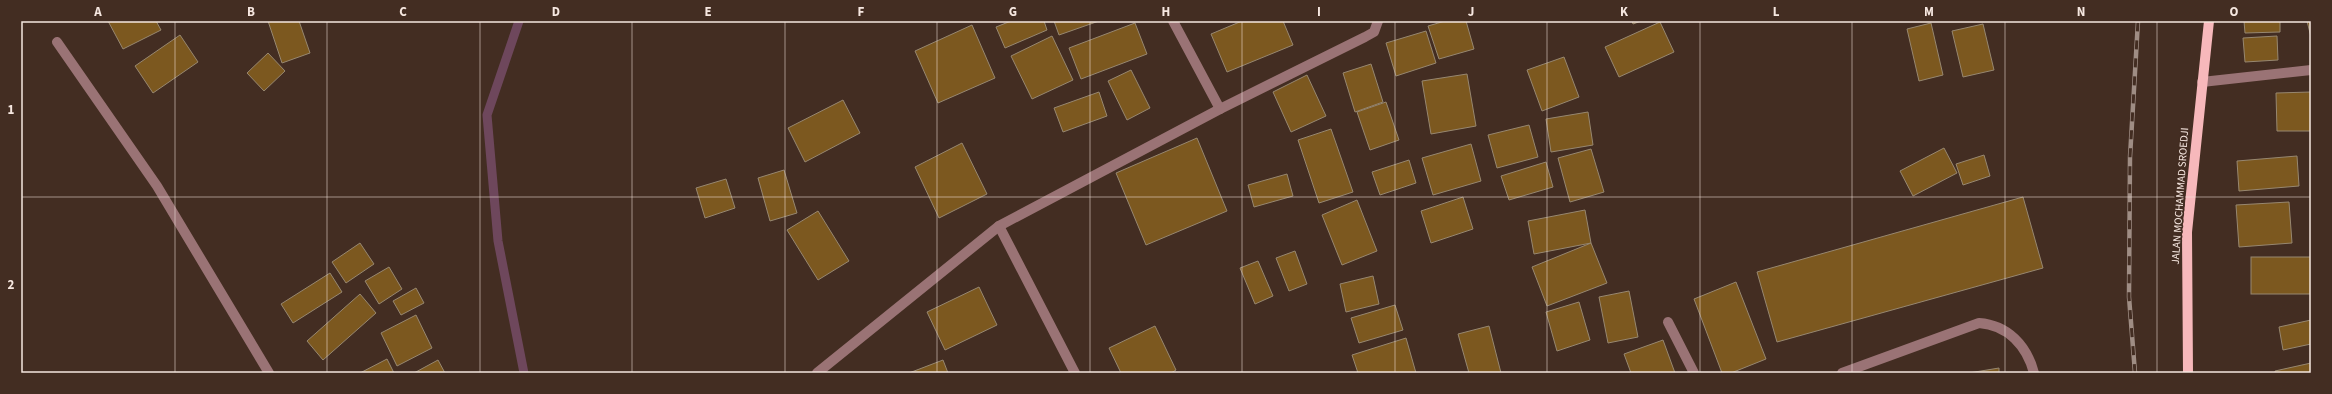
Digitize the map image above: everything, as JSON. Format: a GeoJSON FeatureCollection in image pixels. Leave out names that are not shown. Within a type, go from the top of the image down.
{"type":"FeatureCollection","features":[{"type":"Feature","properties":{"kind":"main road","name":"JALAN MOCHAMMAD SROEDJI"},"geometry":{"type":"LineString","coordinates":[[2188,373],[2187,232],[2209,21]]}},
{"type":"Feature","properties":{"kind":"street"},"geometry":{"type":"LineString","coordinates":[[1173,21],[1220,109]]}},
{"type":"Feature","properties":{"kind":"street"},"geometry":{"type":"LineString","coordinates":[[817,373],[999,226],[1220,109],[1365,37],[1374,32],[1378,21]]}},
{"type":"Feature","properties":{"kind":"street"},"geometry":{"type":"LineString","coordinates":[[57,42],[157,186],[269,373]]}},
{"type":"Feature","properties":{"kind":"street"},"geometry":{"type":"LineString","coordinates":[[2202,82],[2311,70]]}},
{"type":"Feature","properties":{"kind":"street"},"geometry":{"type":"LineString","coordinates":[[999,226],[1075,373]]}},
{"type":"Feature","properties":{"kind":"street"},"geometry":{"type":"LineString","coordinates":[[1668,322],[1694,373]]}},
{"type":"Feature","properties":{"kind":"street"},"geometry":{"type":"LineString","coordinates":[[1842,373],[1979,322],[1991,324],[2011,334],[2022,347],[2034,373]]}},
{"type":"Feature","properties":{"kind":"building"},"geometry":{"type":"Polygon","coordinates":[[[108,21],[156,21],[161,30],[123,49],[108,21]]]}},
{"type":"Feature","properties":{"kind":"building"},"geometry":{"type":"Polygon","coordinates":[[[268,21],[299,21],[310,53],[282,63],[268,21]]]}},
{"type":"Feature","properties":{"kind":"building"},"geometry":{"type":"Polygon","coordinates":[[[1011,21],[1044,21],[1047,30],[1005,48],[996,27],[1011,21]]]}},
{"type":"Feature","properties":{"kind":"building"},"geometry":{"type":"Polygon","coordinates":[[[1054,21],[1099,21],[1059,35],[1054,21]]]}},
{"type":"Feature","properties":{"kind":"building"},"geometry":{"type":"Polygon","coordinates":[[[1242,21],[1283,21],[1293,45],[1227,72],[1211,34],[1242,21]]]}},
{"type":"Feature","properties":{"kind":"building"},"geometry":{"type":"Polygon","coordinates":[[[1445,21],[1466,21],[1474,49],[1439,59],[1428,26],[1445,21]]]}},
{"type":"Feature","properties":{"kind":"building"},"geometry":{"type":"Polygon","coordinates":[[[1632,21],[1641,21],[1633,24],[1632,21]]]}},
{"type":"Feature","properties":{"kind":"building"},"geometry":{"type":"Polygon","coordinates":[[[2244,21],[2280,21],[2280,32],[2245,33],[2244,21]]]}},
{"type":"Feature","properties":{"kind":"building"},"geometry":{"type":"Polygon","coordinates":[[[2307,21],[2311,21],[2311,37],[2307,21]]]}},
{"type":"Feature","properties":{"kind":"building"},"geometry":{"type":"Polygon","coordinates":[[[1660,22],[1674,52],[1619,77],[1605,47],[1660,22]]]}},
{"type":"Feature","properties":{"kind":"building"},"geometry":{"type":"Polygon","coordinates":[[[1135,23],[1147,54],[1081,79],[1069,48],[1135,23]]]}},
{"type":"Feature","properties":{"kind":"building"},"geometry":{"type":"Polygon","coordinates":[[[1931,23],[1943,75],[1919,81],[1907,29],[1931,23]]]}},
{"type":"Feature","properties":{"kind":"building"},"geometry":{"type":"Polygon","coordinates":[[[1983,24],[1994,70],[1963,77],[1952,31],[1983,24]]]}},
{"type":"Feature","properties":{"kind":"building"},"geometry":{"type":"Polygon","coordinates":[[[972,25],[995,78],[938,103],[915,51],[972,25]]]}},
{"type":"Feature","properties":{"kind":"building"},"geometry":{"type":"Polygon","coordinates":[[[1426,31],[1436,63],[1396,76],[1386,43],[1426,31]]]}},
{"type":"Feature","properties":{"kind":"building"},"geometry":{"type":"Polygon","coordinates":[[[180,35],[198,62],[153,93],[135,66],[180,35]]]}},
{"type":"Feature","properties":{"kind":"building"},"geometry":{"type":"Polygon","coordinates":[[[1052,36],[1073,80],[1032,99],[1011,56],[1052,36]]]}},
{"type":"Feature","properties":{"kind":"building"},"geometry":{"type":"Polygon","coordinates":[[[2277,36],[2278,60],[2245,62],[2243,38],[2277,36]]]}},
{"type":"Feature","properties":{"kind":"building"},"geometry":{"type":"Polygon","coordinates":[[[268,53],[285,71],[264,91],[247,73],[268,53]]]}},
{"type":"Feature","properties":{"kind":"building"},"geometry":{"type":"Polygon","coordinates":[[[1564,57],[1579,97],[1542,111],[1527,70],[1564,57]]]}},
{"type":"Feature","properties":{"kind":"building"},"geometry":{"type":"Polygon","coordinates":[[[1371,64],[1383,102],[1355,112],[1343,73],[1371,64]]]}},
{"type":"Feature","properties":{"kind":"building"},"geometry":{"type":"Polygon","coordinates":[[[1131,70],[1150,108],[1127,120],[1108,81],[1131,70]]]}},
{"type":"Feature","properties":{"kind":"building"},"geometry":{"type":"Polygon","coordinates":[[[1467,74],[1476,126],[1431,134],[1422,81],[1467,74]]]}},
{"type":"Feature","properties":{"kind":"building"},"geometry":{"type":"Polygon","coordinates":[[[1307,75],[1326,116],[1291,132],[1273,92],[1307,75]]]}},
{"type":"Feature","properties":{"kind":"building"},"geometry":{"type":"Polygon","coordinates":[[[1099,92],[1107,116],[1063,132],[1054,108],[1099,92]]]}},
{"type":"Feature","properties":{"kind":"building"},"geometry":{"type":"Polygon","coordinates":[[[2311,92],[2311,131],[2277,131],[2276,93],[2311,92]]]}},
{"type":"Feature","properties":{"kind":"building"},"geometry":{"type":"Polygon","coordinates":[[[843,100],[860,133],[805,162],[788,128],[843,100]]]}},
{"type":"Feature","properties":{"kind":"building"},"geometry":{"type":"Polygon","coordinates":[[[1386,102],[1399,140],[1370,150],[1357,112],[1386,102]]]}},
{"type":"Feature","properties":{"kind":"building"},"geometry":{"type":"Polygon","coordinates":[[[1588,112],[1593,145],[1551,152],[1546,119],[1588,112]]]}},
{"type":"Feature","properties":{"kind":"building"},"geometry":{"type":"Polygon","coordinates":[[[1529,125],[1538,157],[1497,168],[1488,135],[1529,125]]]}},
{"type":"Feature","properties":{"kind":"building"},"geometry":{"type":"Polygon","coordinates":[[[1331,129],[1353,192],[1319,203],[1298,140],[1331,129]]]}},
{"type":"Feature","properties":{"kind":"building"},"geometry":{"type":"Polygon","coordinates":[[[1197,138],[1227,211],[1146,245],[1116,173],[1197,138]]]}},
{"type":"Feature","properties":{"kind":"building"},"geometry":{"type":"Polygon","coordinates":[[[962,143],[987,194],[939,218],[915,167],[962,143]]]}},
{"type":"Feature","properties":{"kind":"building"},"geometry":{"type":"Polygon","coordinates":[[[1471,144],[1481,181],[1433,195],[1422,158],[1471,144]]]}},
{"type":"Feature","properties":{"kind":"building"},"geometry":{"type":"Polygon","coordinates":[[[1944,148],[1957,173],[1913,196],[1900,171],[1944,148]]]}},
{"type":"Feature","properties":{"kind":"building"},"geometry":{"type":"Polygon","coordinates":[[[1591,149],[1604,192],[1570,202],[1558,158],[1591,149]]]}},
{"type":"Feature","properties":{"kind":"building"},"geometry":{"type":"Polygon","coordinates":[[[1984,155],[1990,176],[1963,185],[1956,164],[1984,155]]]}},
{"type":"Feature","properties":{"kind":"building"},"geometry":{"type":"Polygon","coordinates":[[[2297,156],[2299,186],[2239,191],[2237,161],[2297,156]]]}},
{"type":"Feature","properties":{"kind":"building"},"geometry":{"type":"Polygon","coordinates":[[[1409,160],[1416,183],[1380,195],[1372,172],[1409,160]]]}},
{"type":"Feature","properties":{"kind":"building"},"geometry":{"type":"Polygon","coordinates":[[[1546,162],[1553,187],[1509,200],[1501,176],[1546,162]]]}},
{"type":"Feature","properties":{"kind":"building"},"geometry":{"type":"Polygon","coordinates":[[[784,170],[797,213],[770,221],[758,178],[784,170]]]}},
{"type":"Feature","properties":{"kind":"building"},"geometry":{"type":"Polygon","coordinates":[[[1287,174],[1293,196],[1254,207],[1248,185],[1287,174]]]}},
{"type":"Feature","properties":{"kind":"building"},"geometry":{"type":"Polygon","coordinates":[[[726,179],[735,208],[705,218],[696,188],[726,179]]]}},
{"type":"Feature","properties":{"kind":"building"},"geometry":{"type":"Polygon","coordinates":[[[1463,197],[1473,229],[1431,243],[1421,211],[1463,197]]]}},
{"type":"Feature","properties":{"kind":"building"},"geometry":{"type":"Polygon","coordinates":[[[2023,197],[2043,268],[1777,342],[1757,272],[2023,197]]]}},
{"type":"Feature","properties":{"kind":"building"},"geometry":{"type":"Polygon","coordinates":[[[1357,200],[1377,251],[1342,265],[1322,215],[1357,200]]]}},
{"type":"Feature","properties":{"kind":"building"},"geometry":{"type":"Polygon","coordinates":[[[2289,202],[2292,243],[2239,247],[2236,205],[2289,202]]]}},
{"type":"Feature","properties":{"kind":"building"},"geometry":{"type":"Polygon","coordinates":[[[1585,210],[1591,243],[1534,254],[1528,221],[1585,210]]]}},
{"type":"Feature","properties":{"kind":"building"},"geometry":{"type":"Polygon","coordinates":[[[818,211],[849,261],[818,280],[787,230],[818,211]]]}},
{"type":"Feature","properties":{"kind":"building"},"geometry":{"type":"Polygon","coordinates":[[[360,243],[374,264],[346,283],[332,262],[360,243]]]}},
{"type":"Feature","properties":{"kind":"building"},"geometry":{"type":"Polygon","coordinates":[[[1591,243],[1607,283],[1547,306],[1532,267],[1591,243]]]}},
{"type":"Feature","properties":{"kind":"building"},"geometry":{"type":"Polygon","coordinates":[[[1295,251],[1307,284],[1289,291],[1276,258],[1295,251]]]}},
{"type":"Feature","properties":{"kind":"building"},"geometry":{"type":"Polygon","coordinates":[[[2251,257],[2311,257],[2311,294],[2251,294],[2251,257]]]}},
{"type":"Feature","properties":{"kind":"building"},"geometry":{"type":"Polygon","coordinates":[[[1258,261],[1273,296],[1255,304],[1240,268],[1258,261]]]}},
{"type":"Feature","properties":{"kind":"building"},"geometry":{"type":"Polygon","coordinates":[[[389,267],[402,289],[379,304],[365,281],[389,267]]]}},
{"type":"Feature","properties":{"kind":"building"},"geometry":{"type":"Polygon","coordinates":[[[330,273],[342,292],[293,323],[281,304],[330,273]]]}},
{"type":"Feature","properties":{"kind":"building"},"geometry":{"type":"Polygon","coordinates":[[[1373,276],[1379,304],[1346,312],[1340,284],[1373,276]]]}},
{"type":"Feature","properties":{"kind":"building"},"geometry":{"type":"Polygon","coordinates":[[[1736,282],[1766,359],[1731,373],[1722,373],[1694,299],[1736,282]]]}},
{"type":"Feature","properties":{"kind":"building"},"geometry":{"type":"Polygon","coordinates":[[[979,287],[997,325],[945,350],[927,312],[979,287]]]}},
{"type":"Feature","properties":{"kind":"building"},"geometry":{"type":"Polygon","coordinates":[[[416,288],[424,303],[401,315],[393,301],[416,288]]]}},
{"type":"Feature","properties":{"kind":"building"},"geometry":{"type":"Polygon","coordinates":[[[1629,291],[1638,337],[1608,343],[1599,297],[1629,291]]]}},
{"type":"Feature","properties":{"kind":"building"},"geometry":{"type":"Polygon","coordinates":[[[360,294],[376,313],[323,360],[307,341],[360,294]]]}},
{"type":"Feature","properties":{"kind":"building"},"geometry":{"type":"Polygon","coordinates":[[[1579,302],[1590,340],[1557,351],[1546,312],[1579,302]]]}},
{"type":"Feature","properties":{"kind":"building"},"geometry":{"type":"Polygon","coordinates":[[[1395,305],[1403,330],[1359,343],[1351,318],[1395,305]]]}},
{"type":"Feature","properties":{"kind":"building"},"geometry":{"type":"Polygon","coordinates":[[[416,315],[432,348],[397,366],[381,333],[416,315]]]}},
{"type":"Feature","properties":{"kind":"building"},"geometry":{"type":"Polygon","coordinates":[[[2311,320],[2311,344],[2283,350],[2279,327],[2311,320]]]}},
{"type":"Feature","properties":{"kind":"building"},"geometry":{"type":"Polygon","coordinates":[[[1155,326],[1176,370],[1171,373],[1121,373],[1109,348],[1155,326]]]}},
{"type":"Feature","properties":{"kind":"building"},"geometry":{"type":"Polygon","coordinates":[[[1489,326],[1501,373],[1469,373],[1458,334],[1489,326]]]}},
{"type":"Feature","properties":{"kind":"building"},"geometry":{"type":"Polygon","coordinates":[[[1406,338],[1416,373],[1358,373],[1352,355],[1406,338]]]}},
{"type":"Feature","properties":{"kind":"building"},"geometry":{"type":"Polygon","coordinates":[[[1663,340],[1675,373],[1631,373],[1624,354],[1663,340]]]}},
{"type":"Feature","properties":{"kind":"building"},"geometry":{"type":"Polygon","coordinates":[[[387,359],[394,373],[360,373],[387,359]]]}},
{"type":"Feature","properties":{"kind":"building"},"geometry":{"type":"Polygon","coordinates":[[[438,360],[445,373],[414,373],[438,360]]]}},
{"type":"Feature","properties":{"kind":"building"},"geometry":{"type":"Polygon","coordinates":[[[943,360],[948,373],[909,373],[943,360]]]}},
{"type":"Feature","properties":{"kind":"building"},"geometry":{"type":"Polygon","coordinates":[[[2311,363],[2311,373],[2275,373],[2275,371],[2311,363]]]}},
{"type":"Feature","properties":{"kind":"building"},"geometry":{"type":"Polygon","coordinates":[[[1999,368],[1999,373],[1969,373],[1999,368]]]}},
{"type":"Feature","properties":{"kind":"waterway"},"geometry":{"type":"LineString","coordinates":[[519,21],[487,115],[498,241],[524,373]]}},
{"type":"Feature","properties":{"kind":"railway"},"geometry":{"type":"LineString","coordinates":[[2135,373],[2129,297],[2130,157],[2138,21]]}}]}
